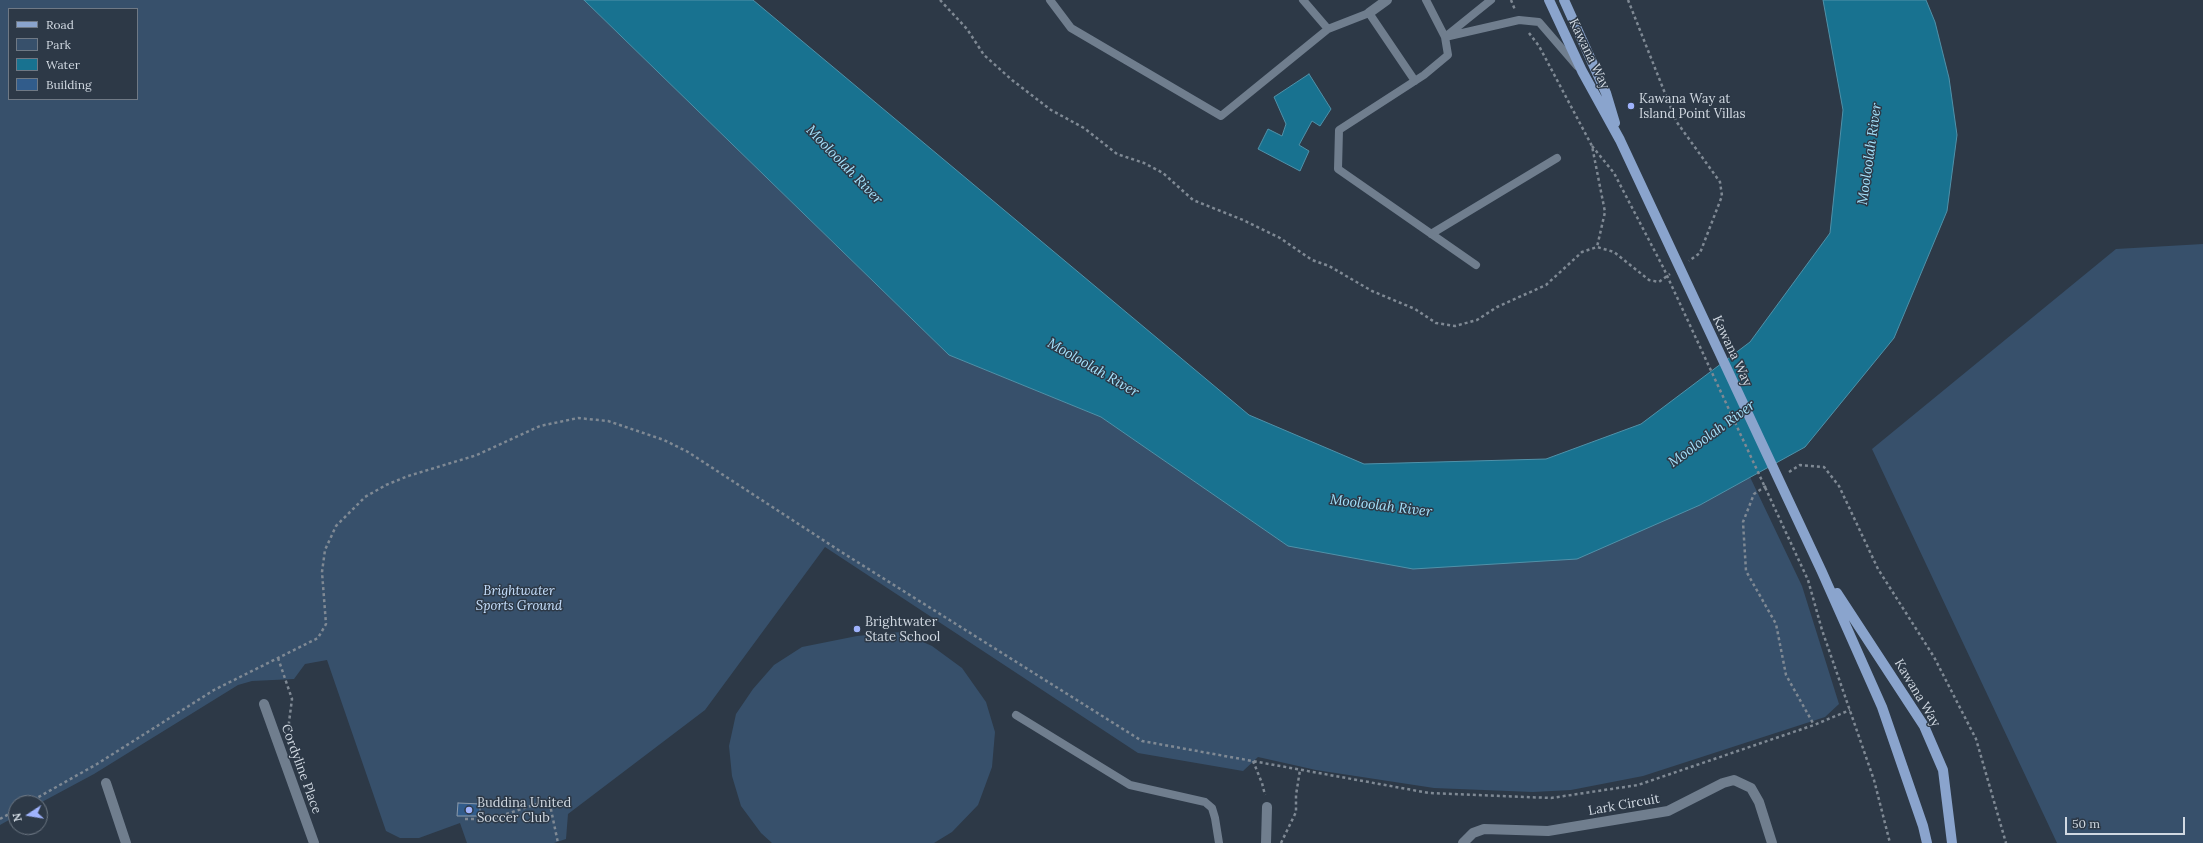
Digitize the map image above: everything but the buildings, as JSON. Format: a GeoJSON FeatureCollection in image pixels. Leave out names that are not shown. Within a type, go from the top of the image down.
{"type":"FeatureCollection","features":[{"type":"Feature","properties":{"kind":"main road","name":"Kawana Way"},"geometry":{"type":"LineString","coordinates":[[1548,0],[1582,71],[1620,140],[1822,572],[1882,707],[1924,826],[1927,843]]}},
{"type":"Feature","properties":{"kind":"main road","name":"Kawana Way"},"geometry":{"type":"LineString","coordinates":[[1564,0],[1606,93],[1620,140]]}},
{"type":"Feature","properties":{"kind":"main road","name":"Kawana Way"},"geometry":{"type":"LineString","coordinates":[[1822,572],[1924,726],[1943,770],[1952,843]]}},
{"type":"Feature","properties":{"kind":"street"},"geometry":{"type":"LineString","coordinates":[[1369,13],[1387,0]]}},
{"type":"Feature","properties":{"kind":"street","name":"Cordyline Place"},"geometry":{"type":"LineString","coordinates":[[264,704],[314,843]]}},
{"type":"Feature","properties":{"kind":"street","name":"Lark Circuit"},"geometry":{"type":"LineString","coordinates":[[1463,843],[1472,833],[1484,829],[1548,831],[1668,811],[1723,783],[1734,780],[1751,788],[1759,802],[1772,843]]}},
{"type":"Feature","properties":{"kind":"street"},"geometry":{"type":"LineString","coordinates":[[106,783],[126,843]]}},
{"type":"Feature","properties":{"kind":"street"},"geometry":{"type":"LineString","coordinates":[[1266,843],[1267,807]]}},
{"type":"Feature","properties":{"kind":"lane"},"geometry":{"type":"LineString","coordinates":[[1050,0],[1071,28],[1221,116],[1328,29],[1369,13],[1415,81]]}},
{"type":"Feature","properties":{"kind":"lane"},"geometry":{"type":"LineString","coordinates":[[1304,0],[1328,29]]}},
{"type":"Feature","properties":{"kind":"lane"},"geometry":{"type":"LineString","coordinates":[[1426,0],[1445,37],[1448,56],[1415,81],[1339,130],[1338,169],[1476,265]]}},
{"type":"Feature","properties":{"kind":"lane"},"geometry":{"type":"LineString","coordinates":[[1445,37],[1491,0]]}},
{"type":"Feature","properties":{"kind":"lane"},"geometry":{"type":"LineString","coordinates":[[1445,37],[1519,20],[1539,22],[1582,71]]}},
{"type":"Feature","properties":{"kind":"lane"},"geometry":{"type":"LineString","coordinates":[[1431,234],[1557,158]]}},
{"type":"Feature","properties":{"kind":"lane"},"geometry":{"type":"LineString","coordinates":[[1016,715],[1130,785],[1205,802],[1212,808],[1215,818],[1218,843]]}},
{"type":"Feature","properties":{"kind":"path"},"geometry":{"type":"LineString","coordinates":[[940,0],[967,29],[984,55],[1012,80],[1051,110],[1084,128],[1117,154],[1144,163],[1162,173],[1193,200],[1243,220],[1280,238],[1312,260],[1329,266],[1372,291],[1415,309],[1436,323],[1455,326],[1477,320],[1497,307],[1546,285],[1582,252],[1597,247],[1614,252],[1649,280],[1659,282],[1676,270]]}},
{"type":"Feature","properties":{"kind":"path"},"geometry":{"type":"LineString","coordinates":[[1511,0],[1519,20],[1539,46],[1592,146],[1614,173],[1663,267],[1808,580],[1822,630],[1874,780],[1890,843]]}},
{"type":"Feature","properties":{"kind":"path"},"geometry":{"type":"LineString","coordinates":[[1628,0],[1676,121],[1720,182],[1722,196],[1700,253],[1682,265]]}},
{"type":"Feature","properties":{"kind":"path"},"geometry":{"type":"LineString","coordinates":[[1592,146],[1605,212],[1597,247]]}},
{"type":"Feature","properties":{"kind":"path"},"geometry":{"type":"LineString","coordinates":[[42,795],[97,764],[214,690],[318,638],[326,624],[322,572],[325,550],[336,526],[365,497],[386,485],[408,476],[477,455],[540,426],[578,418],[608,421],[664,440],[688,452],[843,553],[1142,741],[1429,793],[1551,798],[1638,785],[1814,725],[1850,710]]}},
{"type":"Feature","properties":{"kind":"path"},"geometry":{"type":"LineString","coordinates":[[278,658],[292,699],[288,722],[291,737]]}},
{"type":"Feature","properties":{"kind":"path"},"geometry":{"type":"LineString","coordinates":[[1253,761],[1262,783],[1267,807]]}},
{"type":"Feature","properties":{"kind":"path"},"geometry":{"type":"LineString","coordinates":[[1281,843],[1296,812],[1296,795],[1300,770]]}},
{"type":"Feature","properties":{"kind":"path"},"geometry":{"type":"LineString","coordinates":[[465,819],[491,819],[549,800],[558,843]]}},
{"type":"Feature","properties":{"kind":"green space","name":"Brightwater Sports Ground"},"geometry":{"type":"Polygon","coordinates":[[[0,0],[584,0],[949,355],[1101,417],[1288,546],[1700,505],[1750,477],[1802,586],[1839,704],[1825,717],[1643,776],[1571,790],[1533,792],[1434,788],[1316,770],[1258,757],[1243,771],[1138,753],[825,547],[705,710],[568,814],[566,839],[554,843],[467,843],[460,823],[419,838],[400,838],[386,831],[327,660],[305,664],[294,679],[252,681],[238,685],[94,774],[48,799],[48,795],[8,795],[8,820],[0,825],[0,0]]]}},
{"type":"Feature","properties":{"kind":"green space"},"geometry":{"type":"Polygon","coordinates":[[[2203,244],[2203,843],[2057,843],[1872,449],[2116,249],[2203,244]]]}},
{"type":"Feature","properties":{"kind":"green space"},"geometry":{"type":"Polygon","coordinates":[[[901,632],[913,638],[919,635],[923,642],[932,646],[962,668],[986,702],[995,732],[992,767],[978,805],[952,832],[934,843],[772,843],[761,833],[741,806],[732,776],[729,746],[736,714],[753,689],[774,665],[802,647],[857,636],[901,632]]]}},
{"type":"Feature","properties":{"kind":"water","name":"Mooloolah River"},"geometry":{"type":"Polygon","coordinates":[[[584,0],[753,0],[1249,415],[1364,464],[1546,459],[1641,424],[1750,342],[1830,233],[1843,110],[1823,0],[1926,0],[1935,22],[1949,78],[1957,135],[1947,211],[1894,338],[1805,447],[1700,505],[1577,559],[1413,569],[1288,546],[1101,417],[949,355],[584,0]]]}},
{"type":"Feature","properties":{"kind":"water"},"geometry":{"type":"Polygon","coordinates":[[[1309,74],[1331,109],[1320,126],[1312,121],[1299,145],[1309,151],[1300,171],[1258,149],[1268,129],[1282,136],[1286,124],[1274,97],[1309,74]]]}},
{"type":"Feature","properties":{"kind":"place","name":"Kawana Way at Island Point Villas"},"geometry":{"type":"Point","coordinates":[1631,106]}},
{"type":"Feature","properties":{"kind":"place","name":"Brightwater State School"},"geometry":{"type":"Point","coordinates":[857,629]}},
{"type":"Feature","properties":{"kind":"place","name":"Buddina United Soccer Club"},"geometry":{"type":"Point","coordinates":[469,810]}}]}
